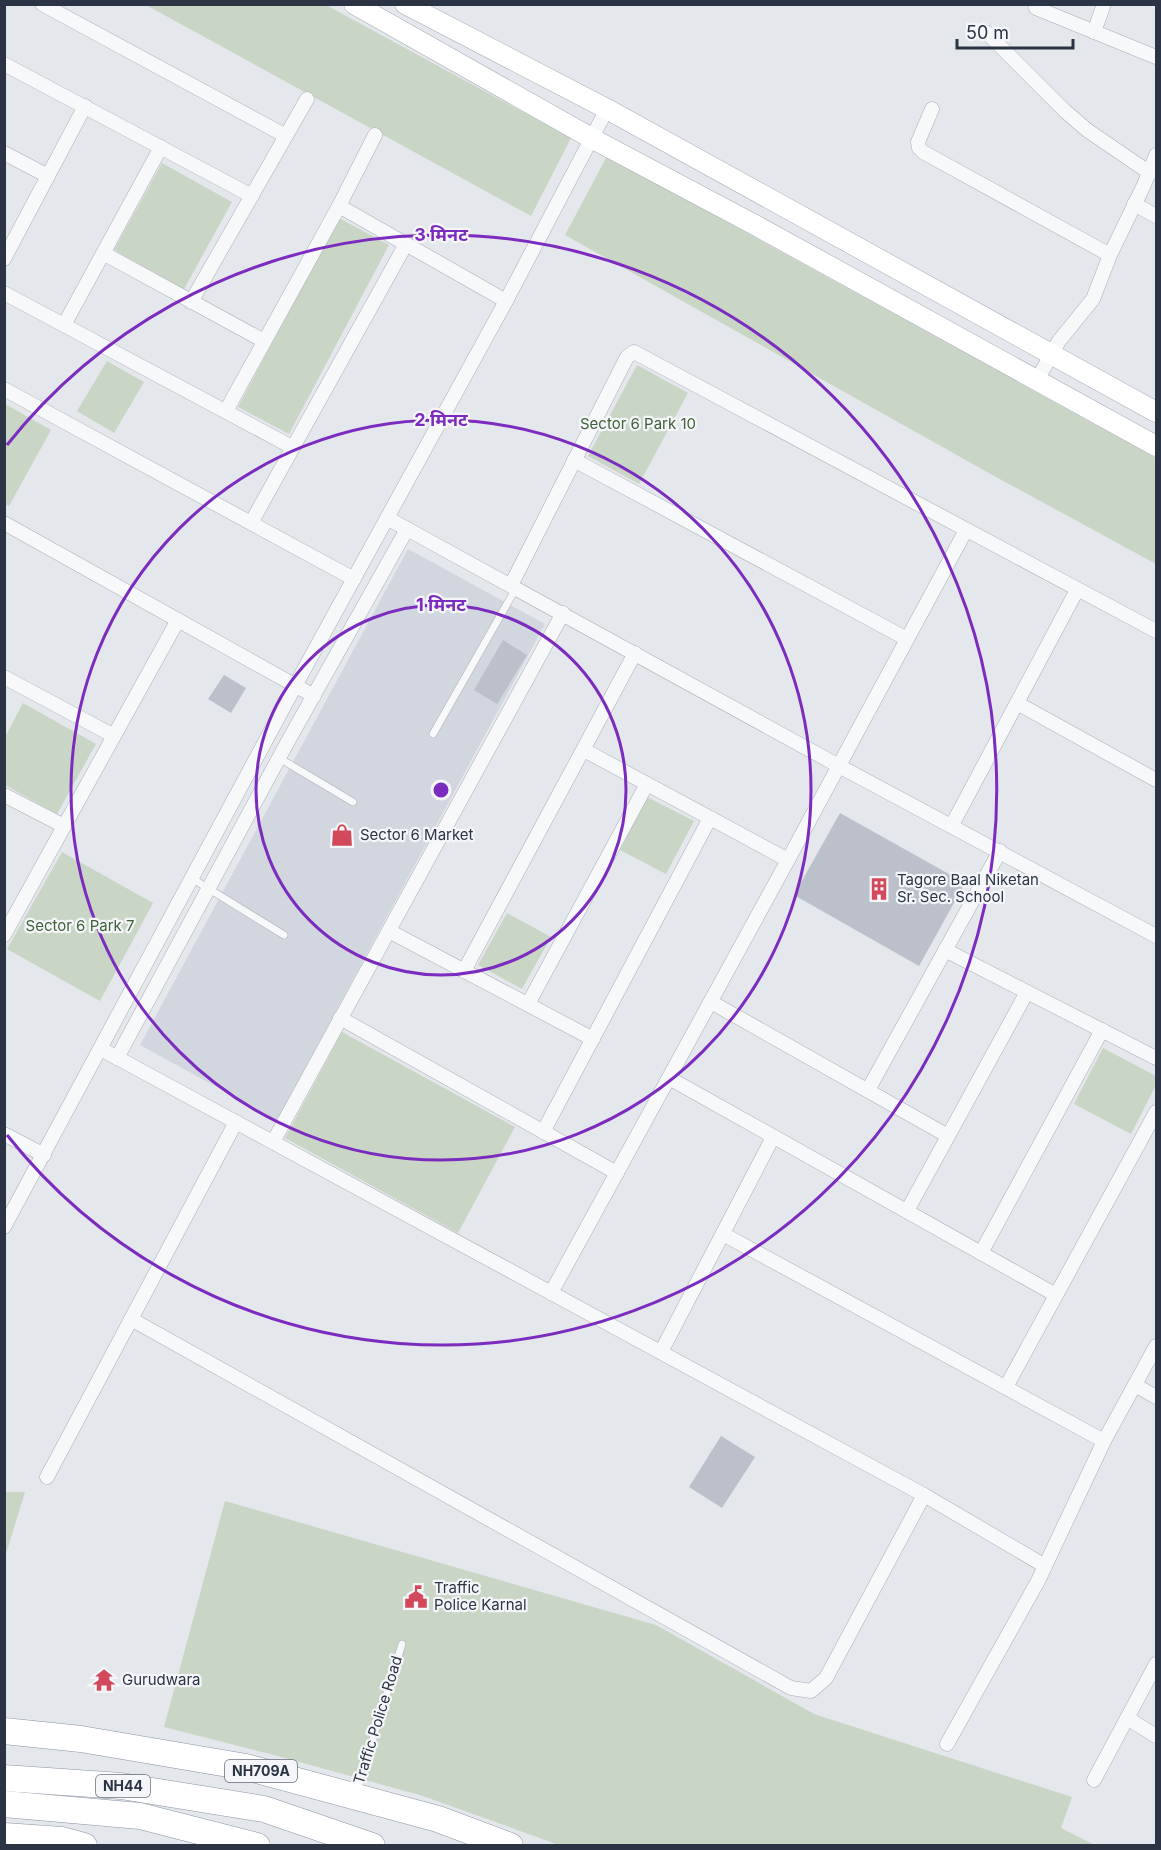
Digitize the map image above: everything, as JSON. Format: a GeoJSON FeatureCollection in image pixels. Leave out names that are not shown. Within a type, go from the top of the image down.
{"type":"FeatureCollection","features":[{"type":"Feature","properties":{"kind":"highway","name":"NH709A"},"geometry":{"type":"LineString","coordinates":[[4,1731],[81,1739],[246,1767],[438,1819],[510,1845]]}},
{"type":"Feature","properties":{"kind":"highway","name":"NH44"},"geometry":{"type":"LineString","coordinates":[[4,1778],[122,1786],[264,1809],[372,1845]]}},
{"type":"Feature","properties":{"kind":"highway","name":"NH44"},"geometry":{"type":"LineString","coordinates":[[4,1804],[140,1816],[257,1845]]}},
{"type":"Feature","properties":{"kind":"highway"},"geometry":{"type":"LineString","coordinates":[[4,1836],[62,1840],[84,1845]]}},
{"type":"Feature","properties":{"kind":"street"},"geometry":{"type":"LineString","coordinates":[[42,4],[286,136]]}},
{"type":"Feature","properties":{"kind":"street"},"geometry":{"type":"LineString","coordinates":[[405,4],[608,109],[1156,412]]}},
{"type":"Feature","properties":{"kind":"street"},"geometry":{"type":"LineString","coordinates":[[1094,32],[1104,4]]}},
{"type":"Feature","properties":{"kind":"street"},"geometry":{"type":"LineString","coordinates":[[361,6],[593,139],[1156,446]]}},
{"type":"Feature","properties":{"kind":"street"},"geometry":{"type":"LineString","coordinates":[[1036,8],[1156,57]]}},
{"type":"Feature","properties":{"kind":"street"},"geometry":{"type":"LineString","coordinates":[[986,32],[1087,130],[1150,173]]}},
{"type":"Feature","properties":{"kind":"street"},"geometry":{"type":"LineString","coordinates":[[4,64],[252,196]]}},
{"type":"Feature","properties":{"kind":"street"},"geometry":{"type":"LineString","coordinates":[[191,302],[307,99]]}},
{"type":"Feature","properties":{"kind":"street"},"geometry":{"type":"LineString","coordinates":[[4,259],[85,106]]}},
{"type":"Feature","properties":{"kind":"street"},"geometry":{"type":"LineString","coordinates":[[932,108],[918,142],[923,152],[1110,255]]}},
{"type":"Feature","properties":{"kind":"street"},"geometry":{"type":"LineString","coordinates":[[4,1227],[608,109]]}},
{"type":"Feature","properties":{"kind":"street"},"geometry":{"type":"LineString","coordinates":[[226,411],[339,206],[375,135]]}},
{"type":"Feature","properties":{"kind":"street"},"geometry":{"type":"LineString","coordinates":[[64,325],[161,147]]}},
{"type":"Feature","properties":{"kind":"street"},"geometry":{"type":"LineString","coordinates":[[4,153],[48,176]]}},
{"type":"Feature","properties":{"kind":"street"},"geometry":{"type":"LineString","coordinates":[[1037,380],[1068,328],[1093,299],[1110,255],[1150,173],[1156,155]]}},
{"type":"Feature","properties":{"kind":"street"},"geometry":{"type":"LineString","coordinates":[[1134,204],[1156,216]]}},
{"type":"Feature","properties":{"kind":"street"},"geometry":{"type":"LineString","coordinates":[[339,206],[506,301]]}},
{"type":"Feature","properties":{"kind":"street"},"geometry":{"type":"LineString","coordinates":[[251,523],[406,243]]}},
{"type":"Feature","properties":{"kind":"street"},"geometry":{"type":"LineString","coordinates":[[103,253],[264,341]]}},
{"type":"Feature","properties":{"kind":"street"},"geometry":{"type":"LineString","coordinates":[[4,293],[292,447]]}},
{"type":"Feature","properties":{"kind":"street"},"geometry":{"type":"LineString","coordinates":[[513,586],[627,357],[634,352],[1156,631]]}},
{"type":"Feature","properties":{"kind":"street"},"geometry":{"type":"LineString","coordinates":[[4,389],[354,579]]}},
{"type":"Feature","properties":{"kind":"street"},"geometry":{"type":"LineString","coordinates":[[574,460],[907,639]]}},
{"type":"Feature","properties":{"kind":"street"},"geometry":{"type":"LineString","coordinates":[[387,518],[839,766],[1156,936]]}},
{"type":"Feature","properties":{"kind":"street"},"geometry":{"type":"LineString","coordinates":[[4,523],[314,696]]}},
{"type":"Feature","properties":{"kind":"street"},"geometry":{"type":"LineString","coordinates":[[117,1058],[407,529]]}},
{"type":"Feature","properties":{"kind":"street"},"geometry":{"type":"LineString","coordinates":[[551,1293],[966,530]]}},
{"type":"Feature","properties":{"kind":"street"},"geometry":{"type":"LineString","coordinates":[[952,825],[1077,590]]}},
{"type":"Feature","properties":{"kind":"street"},"geometry":{"type":"LineString","coordinates":[[273,1142],[563,613]]}},
{"type":"Feature","properties":{"kind":"street"},"geometry":{"type":"LineString","coordinates":[[4,935],[178,620]]}},
{"type":"Feature","properties":{"kind":"street"},"geometry":{"type":"LineString","coordinates":[[464,971],[635,653]]}},
{"type":"Feature","properties":{"kind":"street"},"geometry":{"type":"LineString","coordinates":[[4,677],[114,736]]}},
{"type":"Feature","properties":{"kind":"street"},"geometry":{"type":"LineString","coordinates":[[1017,703],[1156,780]]}},
{"type":"Feature","properties":{"kind":"street"},"geometry":{"type":"LineString","coordinates":[[584,750],[788,860]]}},
{"type":"Feature","properties":{"kind":"street"},"geometry":{"type":"LineString","coordinates":[[528,1004],[646,784]]}},
{"type":"Feature","properties":{"kind":"street"},"geometry":{"type":"LineString","coordinates":[[4,795],[64,826]]}},
{"type":"Feature","properties":{"kind":"street"},"geometry":{"type":"LineString","coordinates":[[543,1132],[710,818]]}},
{"type":"Feature","properties":{"kind":"street"},"geometry":{"type":"LineString","coordinates":[[868,1090],[1000,851]]}},
{"type":"Feature","properties":{"kind":"street"},"geometry":{"type":"LineString","coordinates":[[389,931],[593,1039]]}},
{"type":"Feature","properties":{"kind":"street"},"geometry":{"type":"LineString","coordinates":[[945,950],[1156,1058]]}},
{"type":"Feature","properties":{"kind":"street"},"geometry":{"type":"LineString","coordinates":[[907,1212],[1028,992]]}},
{"type":"Feature","properties":{"kind":"street"},"geometry":{"type":"LineString","coordinates":[[711,1002],[948,1136]]}},
{"type":"Feature","properties":{"kind":"street"},"geometry":{"type":"LineString","coordinates":[[340,1018],[617,1173]]}},
{"type":"Feature","properties":{"kind":"street"},"geometry":{"type":"LineString","coordinates":[[981,1253],[1102,1030]]}},
{"type":"Feature","properties":{"kind":"street"},"geometry":{"type":"LineString","coordinates":[[101,1049],[924,1495],[1045,1566]]}},
{"type":"Feature","properties":{"kind":"street"},"geometry":{"type":"LineString","coordinates":[[669,1078],[1056,1295]]}},
{"type":"Feature","properties":{"kind":"street"},"geometry":{"type":"LineString","coordinates":[[1006,1387],[1156,1112]]}},
{"type":"Feature","properties":{"kind":"street"},"geometry":{"type":"LineString","coordinates":[[47,1477],[236,1122]]}},
{"type":"Feature","properties":{"kind":"street"},"geometry":{"type":"LineString","coordinates":[[4,1134],[44,1155]]}},
{"type":"Feature","properties":{"kind":"street"},"geometry":{"type":"LineString","coordinates":[[661,1352],[773,1137]]}},
{"type":"Feature","properties":{"kind":"street"},"geometry":{"type":"LineString","coordinates":[[723,1234],[1104,1441]]}},
{"type":"Feature","properties":{"kind":"street"},"geometry":{"type":"LineString","coordinates":[[131,1318],[791,1688],[811,1691],[826,1678],[924,1495]]}},
{"type":"Feature","properties":{"kind":"street"},"geometry":{"type":"LineString","coordinates":[[947,1744],[1045,1566],[1104,1441],[1156,1346]]}},
{"type":"Feature","properties":{"kind":"street"},"geometry":{"type":"LineString","coordinates":[[1135,1385],[1156,1397]]}},
{"type":"Feature","properties":{"kind":"street"},"geometry":{"type":"LineString","coordinates":[[1094,1780],[1156,1664]]}},
{"type":"Feature","properties":{"kind":"street"},"geometry":{"type":"LineString","coordinates":[[1127,1718],[1156,1736]]}},
{"type":"Feature","properties":{"kind":"lane"},"geometry":{"type":"LineString","coordinates":[[433,734],[513,586]]}},
{"type":"Feature","properties":{"kind":"lane"},"geometry":{"type":"LineString","coordinates":[[279,759],[353,802]]}},
{"type":"Feature","properties":{"kind":"lane"},"geometry":{"type":"LineString","coordinates":[[193,879],[284,935]]}},
{"type":"Feature","properties":{"kind":"lane","name":"Traffic Police Road"},"geometry":{"type":"LineString","coordinates":[[355,1797],[402,1644]]}},
{"type":"Feature","properties":{"kind":"shaded area","name":"Sector 6 Market"},"geometry":{"type":"Polygon","coordinates":[[[408,549],[545,624],[277,1120],[140,1045],[408,549]]]}},
{"type":"Feature","properties":{"kind":"green space"},"geometry":{"type":"Polygon","coordinates":[[[146,5],[326,5],[571,138],[531,216],[146,5]]]}},
{"type":"Feature","properties":{"kind":"green space"},"geometry":{"type":"Polygon","coordinates":[[[607,156],[1156,458],[1156,564],[987,472],[565,235],[607,156]]]}},
{"type":"Feature","properties":{"kind":"green space"},"geometry":{"type":"Polygon","coordinates":[[[162,163],[232,202],[184,289],[114,250],[162,163]]]}},
{"type":"Feature","properties":{"kind":"green space"},"geometry":{"type":"Polygon","coordinates":[[[339,218],[389,245],[289,434],[238,407],[339,218]]]}},
{"type":"Feature","properties":{"kind":"green space"},"geometry":{"type":"Polygon","coordinates":[[[107,361],[144,382],[114,433],[77,411],[107,361]]]}},
{"type":"Feature","properties":{"kind":"green space","name":"Sector 6 Park 10"},"geometry":{"type":"Polygon","coordinates":[[[637,365],[688,393],[639,484],[588,456],[637,365]]]}},
{"type":"Feature","properties":{"kind":"green space"},"geometry":{"type":"Polygon","coordinates":[[[5,404],[51,430],[9,506],[4,504],[5,404]]]}},
{"type":"Feature","properties":{"kind":"green space"},"geometry":{"type":"Polygon","coordinates":[[[23,703],[96,744],[57,814],[5,785],[5,737],[23,703]]]}},
{"type":"Feature","properties":{"kind":"green space"},"geometry":{"type":"Polygon","coordinates":[[[647,797],[694,821],[666,874],[620,850],[647,797]]]}},
{"type":"Feature","properties":{"kind":"green space","name":"Sector 6 Park 7"},"geometry":{"type":"Polygon","coordinates":[[[62,852],[153,903],[100,1001],[7,949],[62,852]]]}},
{"type":"Feature","properties":{"kind":"green space"},"geometry":{"type":"Polygon","coordinates":[[[507,913],[551,937],[522,989],[478,965],[507,913]]]}},
{"type":"Feature","properties":{"kind":"green space"},"geometry":{"type":"Polygon","coordinates":[[[342,1032],[515,1127],[458,1233],[285,1138],[342,1032]]]}},
{"type":"Feature","properties":{"kind":"green space"},"geometry":{"type":"Polygon","coordinates":[[[1103,1048],[1156,1076],[1156,1085],[1131,1134],[1074,1104],[1103,1048]]]}},
{"type":"Feature","properties":{"kind":"green space"},"geometry":{"type":"Polygon","coordinates":[[[4,1492],[25,1492],[5,1557],[4,1492]]]}},
{"type":"Feature","properties":{"kind":"green space"},"geometry":{"type":"Polygon","coordinates":[[[225,1501],[656,1625],[814,1714],[1072,1797],[1061,1828],[1095,1845],[559,1845],[423,1796],[164,1727],[225,1501]]]}},
{"type":"Feature","properties":{"kind":"building"},"geometry":{"type":"Polygon","coordinates":[[[503,640],[527,655],[497,704],[474,690],[503,640]]]}},
{"type":"Feature","properties":{"kind":"building"},"geometry":{"type":"Polygon","coordinates":[[[224,675],[246,688],[231,713],[208,699],[224,675]]]}},
{"type":"Feature","properties":{"kind":"building","name":"Tagore Baal Niketan Sr. Sec. School"},"geometry":{"type":"Polygon","coordinates":[[[840,813],[965,883],[919,966],[794,895],[840,813]]]}},
{"type":"Feature","properties":{"kind":"building"},"geometry":{"type":"Polygon","coordinates":[[[721,1436],[755,1457],[722,1508],[689,1487],[721,1436]]]}},
{"type":"Feature","properties":{"kind":"place","name":"Sector 6 Market"},"geometry":{"type":"Point","coordinates":[342,835]}},
{"type":"Feature","properties":{"kind":"place","name":"Tagore Baal Niketan Sr. Sec. School"},"geometry":{"type":"Point","coordinates":[879,889]}},
{"type":"Feature","properties":{"kind":"place","name":"Traffic Police Karnal"},"geometry":{"type":"Point","coordinates":[416,1597]}},
{"type":"Feature","properties":{"kind":"place","name":"Gurudwara"},"geometry":{"type":"Point","coordinates":[104,1680]}}]}
